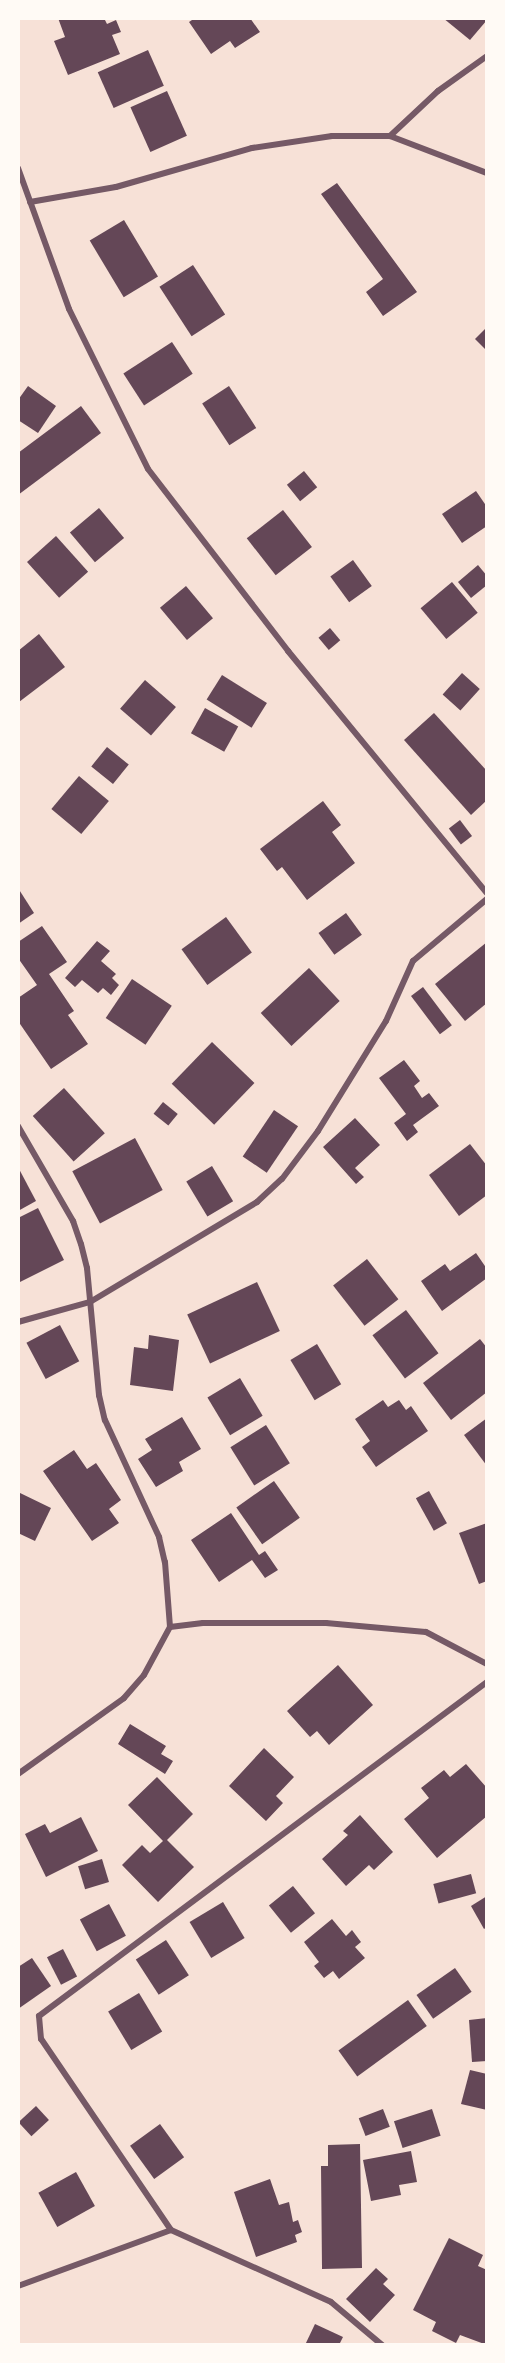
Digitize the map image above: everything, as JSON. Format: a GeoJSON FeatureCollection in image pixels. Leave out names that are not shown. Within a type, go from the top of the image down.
{"type":"FeatureCollection","features":[{"type":"Feature","properties":{"kind":"street"},"geometry":{"type":"LineString","coordinates":[[390,136],[438,91],[487,56]]}},
{"type":"Feature","properties":{"kind":"street"},"geometry":{"type":"LineString","coordinates":[[30,202],[116,187],[252,148],[332,136],[390,136],[487,173]]}},
{"type":"Feature","properties":{"kind":"street"},"geometry":{"type":"LineString","coordinates":[[18,168],[69,309],[148,469],[288,651],[487,893]]}},
{"type":"Feature","properties":{"kind":"street"},"geometry":{"type":"LineString","coordinates":[[18,1322],[90,1302],[236,1217],[282,1179],[318,1131],[386,1021],[413,961],[487,899]]}},
{"type":"Feature","properties":{"kind":"street"},"geometry":{"type":"LineString","coordinates":[[18,1126],[73,1221],[87,1268],[103,1412],[159,1537],[165,1562],[170,1627],[144,1675],[124,1698],[18,1774]]}},
{"type":"Feature","properties":{"kind":"street"},"geometry":{"type":"LineString","coordinates":[[170,1627],[203,1623],[326,1623],[426,1632],[487,1664]]}},
{"type":"Feature","properties":{"kind":"street"},"geometry":{"type":"LineString","coordinates":[[382,2345],[331,2302],[171,2230],[40,2039],[39,2016],[487,1682]]}},
{"type":"Feature","properties":{"kind":"street"},"geometry":{"type":"LineString","coordinates":[[18,2286],[171,2230]]}},
{"type":"Feature","properties":{"kind":"building"},"geometry":{"type":"Polygon","coordinates":[[[58,18],[104,18],[107,24],[116,20],[121,32],[112,35],[120,54],[68,75],[54,41],[65,37],[58,18]]]}},
{"type":"Feature","properties":{"kind":"building"},"geometry":{"type":"Polygon","coordinates":[[[195,18],[250,18],[260,32],[235,48],[230,41],[211,54],[189,22],[195,18]]]}},
{"type":"Feature","properties":{"kind":"building"},"geometry":{"type":"Polygon","coordinates":[[[443,18],[487,18],[487,20],[470,40],[443,18]]]}},
{"type":"Feature","properties":{"kind":"building"},"geometry":{"type":"Polygon","coordinates":[[[148,50],[164,86],[114,108],[98,72],[148,50]]]}},
{"type":"Feature","properties":{"kind":"building"},"geometry":{"type":"Polygon","coordinates":[[[167,91],[187,136],[150,152],[130,107],[167,91]]]}},
{"type":"Feature","properties":{"kind":"building"},"geometry":{"type":"Polygon","coordinates":[[[337,183],[417,292],[383,316],[366,292],[383,279],[321,194],[337,183]]]}},
{"type":"Feature","properties":{"kind":"building"},"geometry":{"type":"Polygon","coordinates":[[[124,220],[158,277],[124,297],[90,241],[124,220]]]}},
{"type":"Feature","properties":{"kind":"building"},"geometry":{"type":"Polygon","coordinates":[[[193,265],[225,314],[192,336],[159,287],[193,265]]]}},
{"type":"Feature","properties":{"kind":"building"},"geometry":{"type":"Polygon","coordinates":[[[487,327],[487,351],[475,339],[487,327]]]}},
{"type":"Feature","properties":{"kind":"building"},"geometry":{"type":"Polygon","coordinates":[[[172,342],[193,374],[144,405],[123,374],[172,342]]]}},
{"type":"Feature","properties":{"kind":"building"},"geometry":{"type":"Polygon","coordinates":[[[28,386],[56,406],[38,433],[18,420],[18,400],[28,386]]]}},
{"type":"Feature","properties":{"kind":"building"},"geometry":{"type":"Polygon","coordinates":[[[229,386],[256,428],[229,445],[202,403],[229,386]]]}},
{"type":"Feature","properties":{"kind":"building"},"geometry":{"type":"Polygon","coordinates":[[[81,406],[101,433],[18,495],[18,453],[81,406]]]}},
{"type":"Feature","properties":{"kind":"building"},"geometry":{"type":"Polygon","coordinates":[[[304,471],[317,487],[300,501],[287,485],[304,471]]]}},
{"type":"Feature","properties":{"kind":"building"},"geometry":{"type":"Polygon","coordinates":[[[476,491],[487,507],[487,526],[462,543],[442,514],[476,491]]]}},
{"type":"Feature","properties":{"kind":"building"},"geometry":{"type":"Polygon","coordinates":[[[99,508],[124,538],[95,562],[70,532],[99,508]]]}},
{"type":"Feature","properties":{"kind":"building"},"geometry":{"type":"Polygon","coordinates":[[[283,510],[312,547],[276,575],[247,538],[283,510]]]}},
{"type":"Feature","properties":{"kind":"building"},"geometry":{"type":"Polygon","coordinates":[[[56,536],[88,572],[59,598],[27,562],[56,536]]]}},
{"type":"Feature","properties":{"kind":"building"},"geometry":{"type":"Polygon","coordinates":[[[353,560],[372,586],[349,602],[330,576],[353,560]]]}},
{"type":"Feature","properties":{"kind":"building"},"geometry":{"type":"Polygon","coordinates":[[[478,565],[487,576],[487,585],[471,598],[458,582],[478,565]]]}},
{"type":"Feature","properties":{"kind":"building"},"geometry":{"type":"Polygon","coordinates":[[[452,582],[478,613],[446,639],[421,608],[452,582]]]}},
{"type":"Feature","properties":{"kind":"building"},"geometry":{"type":"Polygon","coordinates":[[[186,586],[213,618],[187,640],[160,608],[186,586]]]}},
{"type":"Feature","properties":{"kind":"building"},"geometry":{"type":"Polygon","coordinates":[[[330,628],[340,640],[329,650],[319,638],[330,628]]]}},
{"type":"Feature","properties":{"kind":"building"},"geometry":{"type":"Polygon","coordinates":[[[39,634],[65,667],[19,702],[18,651],[39,634]]]}},
{"type":"Feature","properties":{"kind":"building"},"geometry":{"type":"Polygon","coordinates":[[[462,673],[480,689],[460,711],[443,695],[462,673]]]}},
{"type":"Feature","properties":{"kind":"building"},"geometry":{"type":"Polygon","coordinates":[[[222,675],[267,703],[252,728],[207,700],[222,675]]]}},
{"type":"Feature","properties":{"kind":"building"},"geometry":{"type":"Polygon","coordinates":[[[145,680],[176,707],[151,736],[120,709],[145,680]]]}},
{"type":"Feature","properties":{"kind":"building"},"geometry":{"type":"Polygon","coordinates":[[[205,708],[238,726],[224,752],[191,733],[205,708]]]}},
{"type":"Feature","properties":{"kind":"building"},"geometry":{"type":"Polygon","coordinates":[[[434,713],[487,771],[487,800],[471,815],[404,740],[434,713]]]}},
{"type":"Feature","properties":{"kind":"building"},"geometry":{"type":"Polygon","coordinates":[[[107,747],[129,765],[113,784],[91,766],[107,747]]]}},
{"type":"Feature","properties":{"kind":"building"},"geometry":{"type":"Polygon","coordinates":[[[79,776],[109,801],[81,834],[51,809],[79,776]]]}},
{"type":"Feature","properties":{"kind":"building"},"geometry":{"type":"Polygon","coordinates":[[[323,801],[341,825],[332,832],[355,863],[307,900],[282,867],[277,871],[260,849],[323,801]]]}},
{"type":"Feature","properties":{"kind":"building"},"geometry":{"type":"Polygon","coordinates":[[[460,820],[472,836],[461,844],[449,828],[460,820]]]}},
{"type":"Feature","properties":{"kind":"building"},"geometry":{"type":"Polygon","coordinates":[[[18,888],[34,913],[18,924],[18,888]]]}},
{"type":"Feature","properties":{"kind":"building"},"geometry":{"type":"Polygon","coordinates":[[[346,913],[362,935],[334,955],[318,933],[346,913]]]}},
{"type":"Feature","properties":{"kind":"building"},"geometry":{"type":"Polygon","coordinates":[[[226,917],[252,953],[207,985],[182,949],[226,917]]]}},
{"type":"Feature","properties":{"kind":"building"},"geometry":{"type":"Polygon","coordinates":[[[42,926],[67,962],[49,974],[74,1011],[68,1015],[88,1044],[51,1069],[18,1021],[18,998],[37,985],[18,958],[18,942],[42,926]]]}},
{"type":"Feature","properties":{"kind":"building"},"geometry":{"type":"Polygon","coordinates":[[[97,941],[110,951],[101,961],[116,974],[112,978],[119,985],[111,995],[103,988],[98,993],[82,980],[75,987],[65,978],[97,941]]]}},
{"type":"Feature","properties":{"kind":"building"},"geometry":{"type":"Polygon","coordinates":[[[487,942],[487,1003],[465,1021],[435,984],[487,942]]]}},
{"type":"Feature","properties":{"kind":"building"},"geometry":{"type":"Polygon","coordinates":[[[309,968],[340,1001],[291,1046],[261,1013],[309,968]]]}},
{"type":"Feature","properties":{"kind":"building"},"geometry":{"type":"Polygon","coordinates":[[[132,979],[172,1006],[146,1045],[106,1018],[132,979]]]}},
{"type":"Feature","properties":{"kind":"building"},"geometry":{"type":"Polygon","coordinates":[[[423,987],[452,1025],[440,1034],[411,996],[423,987]]]}},
{"type":"Feature","properties":{"kind":"building"},"geometry":{"type":"Polygon","coordinates":[[[212,1042],[254,1083],[214,1125],[172,1084],[212,1042]]]}},
{"type":"Feature","properties":{"kind":"building"},"geometry":{"type":"Polygon","coordinates":[[[404,1060],[420,1081],[414,1086],[422,1098],[429,1093],[439,1106],[413,1125],[418,1132],[407,1141],[394,1123],[406,1114],[379,1078],[404,1060]]]}},
{"type":"Feature","properties":{"kind":"building"},"geometry":{"type":"Polygon","coordinates":[[[64,1088],[105,1133],[74,1161],[33,1116],[64,1088]]]}},
{"type":"Feature","properties":{"kind":"building"},"geometry":{"type":"Polygon","coordinates":[[[163,1102],[178,1114],[168,1126],[154,1114],[163,1102]]]}},
{"type":"Feature","properties":{"kind":"building"},"geometry":{"type":"Polygon","coordinates":[[[274,1110],[298,1126],[267,1173],[243,1156],[274,1110]]]}},
{"type":"Feature","properties":{"kind":"building"},"geometry":{"type":"Polygon","coordinates":[[[355,1118],[380,1145],[355,1168],[364,1177],[356,1184],[323,1147],[355,1118]]]}},
{"type":"Feature","properties":{"kind":"building"},"geometry":{"type":"Polygon","coordinates":[[[135,1138],[163,1190],[100,1223],[72,1171],[135,1138]]]}},
{"type":"Feature","properties":{"kind":"building"},"geometry":{"type":"Polygon","coordinates":[[[470,1144],[487,1166],[487,1195],[459,1216],[429,1175],[470,1144]]]}},
{"type":"Feature","properties":{"kind":"building"},"geometry":{"type":"Polygon","coordinates":[[[212,1166],[233,1201],[207,1217],[186,1181],[212,1166]]]}},
{"type":"Feature","properties":{"kind":"building"},"geometry":{"type":"Polygon","coordinates":[[[18,1167],[36,1201],[18,1211],[18,1167]]]}},
{"type":"Feature","properties":{"kind":"building"},"geometry":{"type":"Polygon","coordinates":[[[38,1208],[64,1260],[18,1283],[18,1218],[38,1208]]]}},
{"type":"Feature","properties":{"kind":"building"},"geometry":{"type":"Polygon","coordinates":[[[476,1253],[487,1269],[487,1278],[442,1311],[421,1281],[445,1264],[450,1271],[476,1253]]]}},
{"type":"Feature","properties":{"kind":"building"},"geometry":{"type":"Polygon","coordinates":[[[367,1259],[398,1299],[365,1326],[333,1285],[367,1259]]]}},
{"type":"Feature","properties":{"kind":"building"},"geometry":{"type":"Polygon","coordinates":[[[257,1282],[280,1331],[210,1363],[187,1315],[257,1282]]]}},
{"type":"Feature","properties":{"kind":"building"},"geometry":{"type":"Polygon","coordinates":[[[406,1310],[438,1353],[405,1378],[372,1335],[406,1310]]]}},
{"type":"Feature","properties":{"kind":"building"},"geometry":{"type":"Polygon","coordinates":[[[60,1325],[79,1361],[46,1379],[26,1343],[60,1325]]]}},
{"type":"Feature","properties":{"kind":"building"},"geometry":{"type":"Polygon","coordinates":[[[149,1335],[179,1340],[173,1391],[130,1385],[134,1347],[148,1349],[149,1335]]]}},
{"type":"Feature","properties":{"kind":"building"},"geometry":{"type":"Polygon","coordinates":[[[480,1339],[487,1348],[487,1392],[451,1420],[423,1383],[480,1339]]]}},
{"type":"Feature","properties":{"kind":"building"},"geometry":{"type":"Polygon","coordinates":[[[317,1344],[341,1384],[315,1400],[290,1360],[317,1344]]]}},
{"type":"Feature","properties":{"kind":"building"},"geometry":{"type":"Polygon","coordinates":[[[240,1378],[263,1416],[230,1435],[207,1398],[240,1378]]]}},
{"type":"Feature","properties":{"kind":"building"},"geometry":{"type":"Polygon","coordinates":[[[383,1400],[388,1407],[399,1400],[406,1410],[411,1406],[428,1431],[376,1467],[362,1447],[370,1441],[355,1419],[383,1400]]]}},
{"type":"Feature","properties":{"kind":"building"},"geometry":{"type":"Polygon","coordinates":[[[182,1417],[201,1449],[179,1462],[183,1471],[156,1487],[138,1459],[152,1450],[145,1439],[182,1417]]]}},
{"type":"Feature","properties":{"kind":"building"},"geometry":{"type":"Polygon","coordinates":[[[487,1418],[487,1466],[464,1435],[487,1418]]]}},
{"type":"Feature","properties":{"kind":"building"},"geometry":{"type":"Polygon","coordinates":[[[266,1425],[290,1463],[254,1485],[230,1447],[266,1425]]]}},
{"type":"Feature","properties":{"kind":"building"},"geometry":{"type":"Polygon","coordinates":[[[74,1450],[87,1469],[96,1463],[121,1500],[109,1509],[119,1523],[92,1541],[43,1471],[74,1450]]]}},
{"type":"Feature","properties":{"kind":"building"},"geometry":{"type":"Polygon","coordinates":[[[274,1481],[300,1518],[262,1544],[236,1507],[274,1481]]]}},
{"type":"Feature","properties":{"kind":"building"},"geometry":{"type":"Polygon","coordinates":[[[429,1491],[447,1523],[434,1531],[416,1498],[429,1491]]]}},
{"type":"Feature","properties":{"kind":"building"},"geometry":{"type":"Polygon","coordinates":[[[18,1492],[51,1508],[35,1541],[18,1533],[18,1492]]]}},
{"type":"Feature","properties":{"kind":"building"},"geometry":{"type":"Polygon","coordinates":[[[231,1513],[259,1555],[265,1551],[278,1570],[265,1578],[252,1560],[219,1582],[191,1540],[231,1513]]]}},
{"type":"Feature","properties":{"kind":"building"},"geometry":{"type":"Polygon","coordinates":[[[487,1523],[487,1581],[479,1584],[459,1533],[487,1523]]]}},
{"type":"Feature","properties":{"kind":"building"},"geometry":{"type":"Polygon","coordinates":[[[338,1665],[373,1705],[329,1745],[317,1731],[310,1737],[287,1711],[338,1665]]]}},
{"type":"Feature","properties":{"kind":"building"},"geometry":{"type":"Polygon","coordinates":[[[130,1724],[166,1746],[161,1754],[173,1761],[165,1774],[118,1744],[130,1724]]]}},
{"type":"Feature","properties":{"kind":"building"},"geometry":{"type":"Polygon","coordinates":[[[264,1748],[294,1777],[276,1796],[283,1803],[266,1821],[229,1786],[264,1748]]]}},
{"type":"Feature","properties":{"kind":"building"},"geometry":{"type":"Polygon","coordinates":[[[466,1764],[487,1788],[487,1816],[437,1858],[404,1819],[429,1798],[421,1788],[444,1770],[450,1777],[466,1764]]]}},
{"type":"Feature","properties":{"kind":"building"},"geometry":{"type":"Polygon","coordinates":[[[157,1777],[193,1814],[167,1840],[194,1867],[158,1902],[122,1865],[142,1845],[150,1853],[163,1841],[128,1805],[157,1777]]]}},
{"type":"Feature","properties":{"kind":"building"},"geometry":{"type":"Polygon","coordinates":[[[360,1815],[393,1852],[374,1870],[369,1865],[346,1886],[322,1859],[348,1835],[343,1831],[360,1815]]]}},
{"type":"Feature","properties":{"kind":"building"},"geometry":{"type":"Polygon","coordinates":[[[81,1817],[98,1851],[46,1877],[25,1834],[45,1824],[50,1833],[81,1817]]]}},
{"type":"Feature","properties":{"kind":"building"},"geometry":{"type":"Polygon","coordinates":[[[102,1859],[109,1882],[85,1889],[78,1866],[102,1859]]]}},
{"type":"Feature","properties":{"kind":"building"},"geometry":{"type":"Polygon","coordinates":[[[471,1874],[476,1893],[439,1903],[433,1884],[471,1874]]]}},
{"type":"Feature","properties":{"kind":"building"},"geometry":{"type":"Polygon","coordinates":[[[293,1886],[315,1913],[291,1933],[269,1906],[293,1886]]]}},
{"type":"Feature","properties":{"kind":"building"},"geometry":{"type":"Polygon","coordinates":[[[487,1896],[487,1927],[484,1929],[471,1906],[487,1896]]]}},
{"type":"Feature","properties":{"kind":"building"},"geometry":{"type":"Polygon","coordinates":[[[223,1902],[245,1938],[211,1958],[190,1922],[223,1902]]]}},
{"type":"Feature","properties":{"kind":"building"},"geometry":{"type":"Polygon","coordinates":[[[109,1904],[126,1936],[97,1951],[80,1919],[109,1904]]]}},
{"type":"Feature","properties":{"kind":"building"},"geometry":{"type":"Polygon","coordinates":[[[332,1919],[346,1936],[352,1930],[361,1942],[355,1947],[365,1958],[339,1979],[333,1971],[324,1978],[314,1966],[319,1962],[304,1942],[332,1919]]]}},
{"type":"Feature","properties":{"kind":"building"},"geometry":{"type":"Polygon","coordinates":[[[166,1940],[189,1975],[159,1995],[136,1960],[166,1940]]]}},
{"type":"Feature","properties":{"kind":"building"},"geometry":{"type":"Polygon","coordinates":[[[63,1949],[77,1977],[61,1985],[47,1957],[63,1949]]]}},
{"type":"Feature","properties":{"kind":"building"},"geometry":{"type":"Polygon","coordinates":[[[32,1958],[51,1986],[18,2009],[18,1967],[32,1958]]]}},
{"type":"Feature","properties":{"kind":"building"},"geometry":{"type":"Polygon","coordinates":[[[455,1968],[472,1992],[433,2019],[416,1995],[455,1968]]]}},
{"type":"Feature","properties":{"kind":"building"},"geometry":{"type":"Polygon","coordinates":[[[139,1993],[162,2032],[131,2050],[108,2012],[139,1993]]]}},
{"type":"Feature","properties":{"kind":"building"},"geometry":{"type":"Polygon","coordinates":[[[408,2000],[427,2026],[357,2076],[338,2051],[408,2000]]]}},
{"type":"Feature","properties":{"kind":"building"},"geometry":{"type":"Polygon","coordinates":[[[487,2018],[487,2061],[472,2062],[469,2020],[487,2018]]]}},
{"type":"Feature","properties":{"kind":"building"},"geometry":{"type":"Polygon","coordinates":[[[470,2070],[487,2074],[487,2110],[461,2104],[470,2070]]]}},
{"type":"Feature","properties":{"kind":"building"},"geometry":{"type":"Polygon","coordinates":[[[36,2106],[49,2120],[31,2136],[18,2122],[36,2106]]]}},
{"type":"Feature","properties":{"kind":"building"},"geometry":{"type":"Polygon","coordinates":[[[383,2109],[390,2127],[366,2136],[359,2118],[383,2109]]]}},
{"type":"Feature","properties":{"kind":"building"},"geometry":{"type":"Polygon","coordinates":[[[432,2109],[441,2136],[403,2148],[394,2121],[432,2109]]]}},
{"type":"Feature","properties":{"kind":"building"},"geometry":{"type":"Polygon","coordinates":[[[160,2124],[184,2157],[154,2179],[130,2146],[160,2124]]]}},
{"type":"Feature","properties":{"kind":"building"},"geometry":{"type":"Polygon","coordinates":[[[360,2144],[362,2268],[322,2269],[321,2166],[328,2166],[328,2145],[360,2144]]]}},
{"type":"Feature","properties":{"kind":"building"},"geometry":{"type":"Polygon","coordinates":[[[411,2151],[417,2182],[399,2185],[401,2195],[371,2201],[363,2160],[411,2151]]]}},
{"type":"Feature","properties":{"kind":"building"},"geometry":{"type":"Polygon","coordinates":[[[76,2172],[95,2206],[57,2227],[38,2193],[76,2172]]]}},
{"type":"Feature","properties":{"kind":"building"},"geometry":{"type":"Polygon","coordinates":[[[270,2179],[279,2205],[289,2202],[293,2222],[298,2220],[302,2232],[295,2235],[297,2242],[256,2257],[234,2192],[270,2179]]]}},
{"type":"Feature","properties":{"kind":"building"},"geometry":{"type":"Polygon","coordinates":[[[449,2238],[483,2255],[478,2266],[487,2270],[487,2345],[460,2335],[456,2343],[432,2331],[436,2322],[413,2310],[449,2238]]]}},
{"type":"Feature","properties":{"kind":"building"},"geometry":{"type":"Polygon","coordinates":[[[376,2268],[388,2279],[383,2284],[395,2295],[370,2322],[346,2299],[376,2268]]]}},
{"type":"Feature","properties":{"kind":"building"},"geometry":{"type":"Polygon","coordinates":[[[315,2324],[343,2337],[339,2345],[305,2345],[315,2324]]]}}]}
